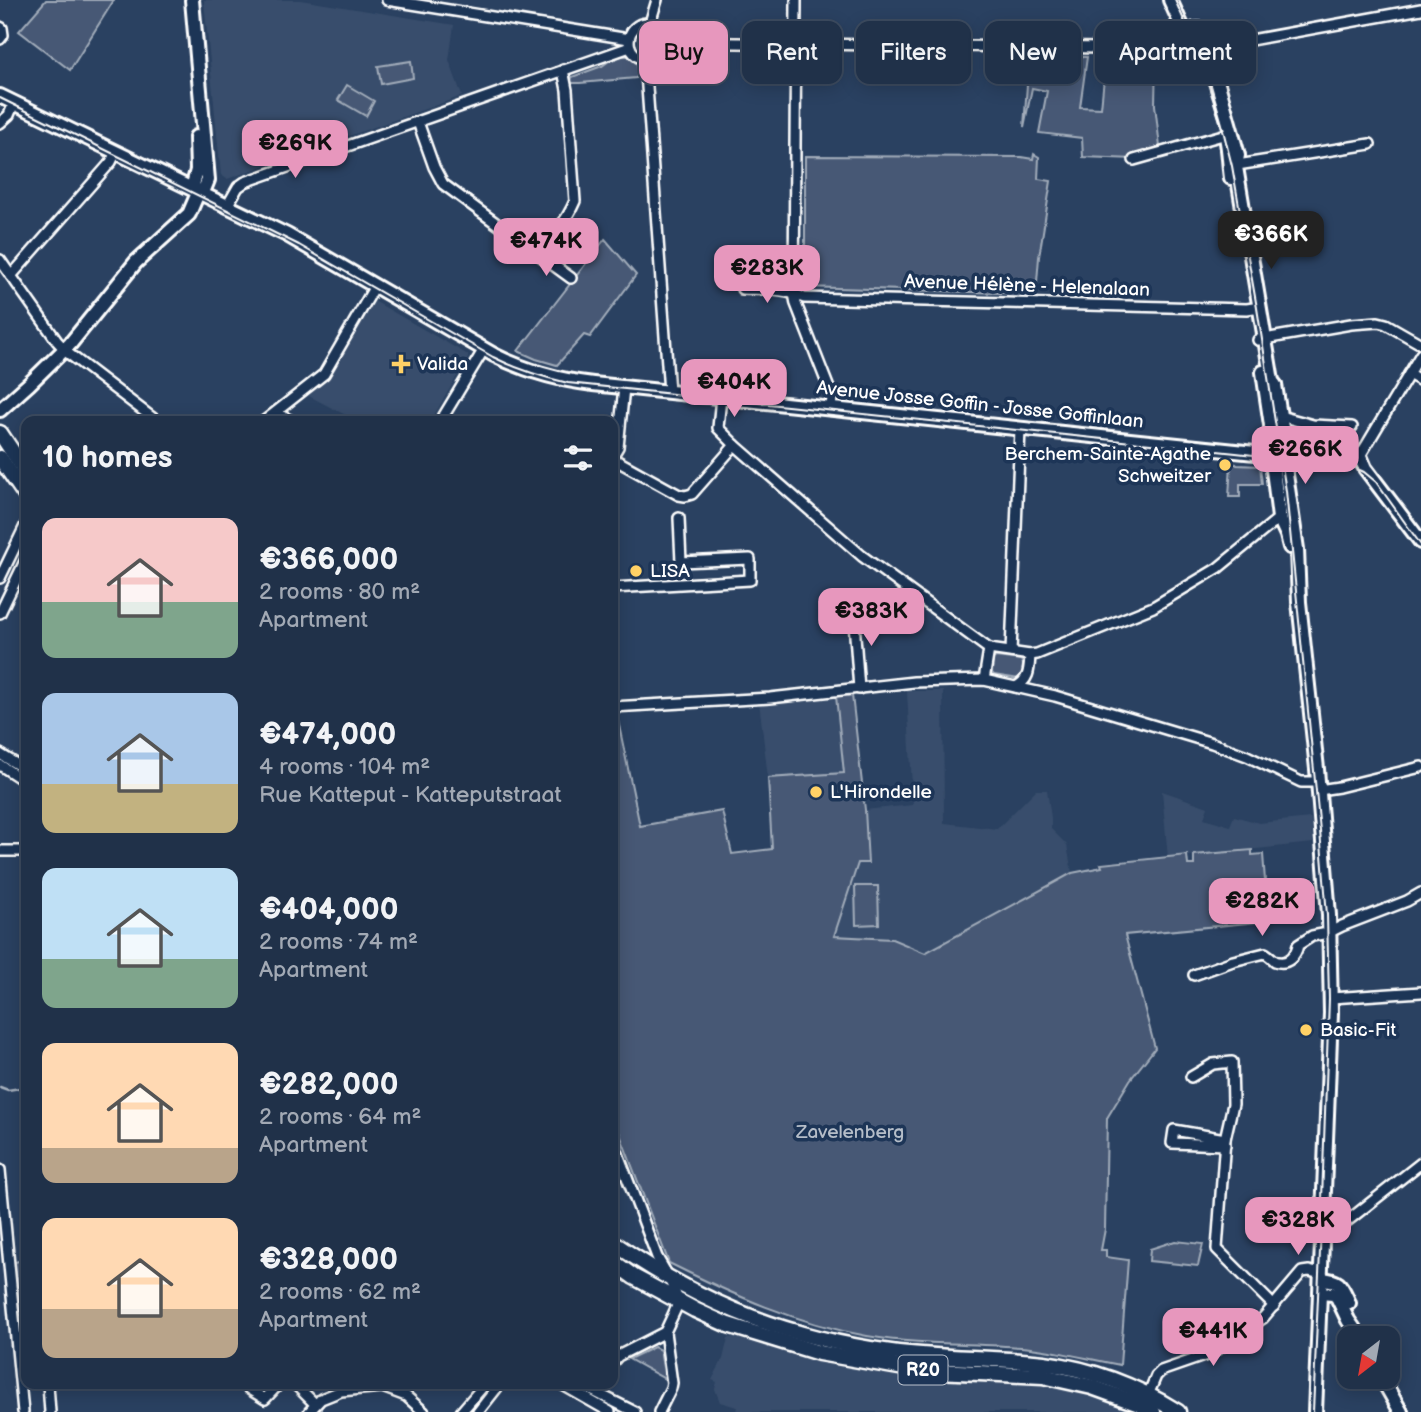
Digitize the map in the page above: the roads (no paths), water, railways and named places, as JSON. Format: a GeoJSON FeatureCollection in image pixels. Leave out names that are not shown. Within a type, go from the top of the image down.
{"type":"FeatureCollection","features":[{"type":"Feature","properties":{"kind":"main road"},"geometry":{"type":"LineString","coordinates":[[0,410],[65,349],[136,262],[189,214],[197,170],[194,103],[183,0]]}},
{"type":"Feature","properties":{"kind":"main road"},"geometry":{"type":"LineString","coordinates":[[192,0],[208,180],[195,189]]}},
{"type":"Feature","properties":{"kind":"main road"},"geometry":{"type":"LineString","coordinates":[[1170,0],[1183,21]]}},
{"type":"Feature","properties":{"kind":"main road"},"geometry":{"type":"LineString","coordinates":[[1179,0],[1186,21]]}},
{"type":"Feature","properties":{"kind":"main road"},"geometry":{"type":"LineString","coordinates":[[1215,84],[1238,155],[1233,166],[1262,339],[1270,425],[1297,549],[1299,602],[1330,932],[1331,998],[1324,1229],[1315,1412]]}},
{"type":"Feature","properties":{"kind":"main road"},"geometry":{"type":"LineString","coordinates":[[0,96],[195,189]]}},
{"type":"Feature","properties":{"kind":"main road","name":"Avenue Josse Goffin - Josse Goffinlaan"},"geometry":{"type":"LineString","coordinates":[[195,189],[230,201],[302,238],[314,251]]}},
{"type":"Feature","properties":{"kind":"main road","name":"Avenue Josse Goffin - Josse Goffinlaan"},"geometry":{"type":"LineString","coordinates":[[195,189],[314,251],[484,349],[518,366],[568,381],[1255,453],[1294,444],[1348,450],[1360,456]]}},
{"type":"Feature","properties":{"kind":"main road"},"geometry":{"type":"LineString","coordinates":[[1262,339],[1275,385],[1283,434],[1277,448],[1279,518],[1287,535],[1299,602]]}},
{"type":"Feature","properties":{"kind":"main road"},"geometry":{"type":"LineString","coordinates":[[0,433],[21,464]]}},
{"type":"Feature","properties":{"kind":"main road"},"geometry":{"type":"LineString","coordinates":[[1360,456],[1365,468],[1421,542]]}},
{"type":"Feature","properties":{"kind":"main road"},"geometry":{"type":"LineString","coordinates":[[0,458],[21,489]]}},
{"type":"Feature","properties":{"kind":"main road","name":"R20"},"geometry":{"type":"LineString","coordinates":[[618,1246],[699,1294],[755,1318],[825,1339],[870,1349],[926,1356],[1045,1363],[1084,1371],[1148,1395],[1178,1412]]}},
{"type":"Feature","properties":{"kind":"main road","name":"R20"},"geometry":{"type":"LineString","coordinates":[[618,1265],[679,1302],[728,1325],[819,1353],[916,1370],[1043,1376],[1092,1387],[1153,1412]]}},
{"type":"Feature","properties":{"kind":"main road"},"geometry":{"type":"LineString","coordinates":[[1321,1276],[1339,1283],[1356,1326]]}},
{"type":"Feature","properties":{"kind":"main road"},"geometry":{"type":"LineString","coordinates":[[1320,1293],[1337,1297],[1352,1326]]}},
{"type":"Feature","properties":{"kind":"main road"},"geometry":{"type":"LineString","coordinates":[[679,1302],[688,1295],[699,1294]]}},
{"type":"Feature","properties":{"kind":"main road"},"geometry":{"type":"LineString","coordinates":[[1388,1390],[1401,1412]]}},
{"type":"Feature","properties":{"kind":"street"},"geometry":{"type":"LineString","coordinates":[[387,0],[604,35],[630,43]]}},
{"type":"Feature","properties":{"kind":"street"},"geometry":{"type":"LineString","coordinates":[[651,21],[657,0]]}},
{"type":"Feature","properties":{"kind":"street"},"geometry":{"type":"LineString","coordinates":[[796,0],[796,21]]}},
{"type":"Feature","properties":{"kind":"street"},"geometry":{"type":"LineString","coordinates":[[1256,39],[1421,9]]}},
{"type":"Feature","properties":{"kind":"street"},"geometry":{"type":"LineString","coordinates":[[639,24],[633,30],[630,43],[639,56]]}},
{"type":"Feature","properties":{"kind":"street"},"geometry":{"type":"LineString","coordinates":[[0,27],[3,35],[0,39]]}},
{"type":"Feature","properties":{"kind":"street"},"geometry":{"type":"LineString","coordinates":[[604,35],[610,41],[607,55]]}},
{"type":"Feature","properties":{"kind":"street"},"geometry":{"type":"LineString","coordinates":[[230,201],[237,187],[245,182],[607,55],[630,43]]}},
{"type":"Feature","properties":{"kind":"street"},"geometry":{"type":"LineString","coordinates":[[842,44],[1095,48]]}},
{"type":"Feature","properties":{"kind":"street"},"geometry":{"type":"LineString","coordinates":[[538,254],[559,230],[575,201],[567,90],[563,70]]}},
{"type":"Feature","properties":{"kind":"street"},"geometry":{"type":"LineString","coordinates":[[646,84],[668,392]]}},
{"type":"Feature","properties":{"kind":"street"},"geometry":{"type":"LineString","coordinates":[[796,84],[793,293],[832,396],[831,409]]}},
{"type":"Feature","properties":{"kind":"street"},"geometry":{"type":"LineString","coordinates":[[0,123],[9,114],[14,103]]}},
{"type":"Feature","properties":{"kind":"street"},"geometry":{"type":"LineString","coordinates":[[418,122],[443,184],[571,278]]}},
{"type":"Feature","properties":{"kind":"street"},"geometry":{"type":"LineString","coordinates":[[1134,160],[1229,133]]}},
{"type":"Feature","properties":{"kind":"street"},"geometry":{"type":"LineString","coordinates":[[1233,166],[1370,144]]}},
{"type":"Feature","properties":{"kind":"street"},"geometry":{"type":"LineString","coordinates":[[11,276],[111,162],[116,152]]}},
{"type":"Feature","properties":{"kind":"street"},"geometry":{"type":"LineString","coordinates":[[0,260],[57,341],[150,416]]}},
{"type":"Feature","properties":{"kind":"street"},"geometry":{"type":"LineString","coordinates":[[271,416],[324,374],[375,286]]}},
{"type":"Feature","properties":{"kind":"street","name":"Avenue Hélène - Helenalaan"},"geometry":{"type":"LineString","coordinates":[[743,289],[782,290],[804,298],[1257,308]]}},
{"type":"Feature","properties":{"kind":"street"},"geometry":{"type":"LineString","coordinates":[[1262,339],[1371,322],[1386,324],[1421,344]]}},
{"type":"Feature","properties":{"kind":"street"},"geometry":{"type":"LineString","coordinates":[[444,416],[484,349]]}},
{"type":"Feature","properties":{"kind":"street"},"geometry":{"type":"LineString","coordinates":[[1360,456],[1421,354]]}},
{"type":"Feature","properties":{"kind":"street"},"geometry":{"type":"LineString","coordinates":[[1409,374],[1421,381]]}},
{"type":"Feature","properties":{"kind":"street"},"geometry":{"type":"LineString","coordinates":[[618,447],[624,387]]}},
{"type":"Feature","properties":{"kind":"street"},"geometry":{"type":"LineString","coordinates":[[721,397],[718,428],[735,445],[862,556],[989,649],[1037,654],[1153,607],[1218,568],[1279,518]]}},
{"type":"Feature","properties":{"kind":"street"},"geometry":{"type":"LineString","coordinates":[[278,411],[282,416]]}},
{"type":"Feature","properties":{"kind":"street"},"geometry":{"type":"LineString","coordinates":[[1280,416],[1313,425],[1352,427]]}},
{"type":"Feature","properties":{"kind":"street"},"geometry":{"type":"LineString","coordinates":[[1011,652],[1020,429]]}},
{"type":"Feature","properties":{"kind":"street"},"geometry":{"type":"LineString","coordinates":[[618,460],[685,496],[692,494],[735,445]]}},
{"type":"Feature","properties":{"kind":"street"},"geometry":{"type":"LineString","coordinates":[[618,588],[750,580],[750,559],[681,562],[678,518]]}},
{"type":"Feature","properties":{"kind":"street"},"geometry":{"type":"LineString","coordinates":[[0,578],[21,534]]}},
{"type":"Feature","properties":{"kind":"street"},"geometry":{"type":"LineString","coordinates":[[0,613],[3,601],[21,568]]}},
{"type":"Feature","properties":{"kind":"street"},"geometry":{"type":"LineString","coordinates":[[853,608],[859,689]]}},
{"type":"Feature","properties":{"kind":"street"},"geometry":{"type":"LineString","coordinates":[[985,680],[989,649]]}},
{"type":"Feature","properties":{"kind":"street"},"geometry":{"type":"LineString","coordinates":[[1016,687],[1028,677],[1030,655]]}},
{"type":"Feature","properties":{"kind":"street"},"geometry":{"type":"LineString","coordinates":[[618,707],[770,698],[914,682],[985,680],[1047,694],[1212,743],[1247,755],[1301,782],[1318,786],[1339,787],[1421,767]]}},
{"type":"Feature","properties":{"kind":"street"},"geometry":{"type":"LineString","coordinates":[[0,754],[21,767]]}},
{"type":"Feature","properties":{"kind":"street"},"geometry":{"type":"LineString","coordinates":[[0,765],[21,779]]}},
{"type":"Feature","properties":{"kind":"street"},"geometry":{"type":"LineString","coordinates":[[0,851],[21,851]]}},
{"type":"Feature","properties":{"kind":"street"},"geometry":{"type":"LineString","coordinates":[[1194,975],[1265,953],[1275,961],[1283,962],[1295,954],[1298,945],[1312,936],[1330,932],[1421,893]]}},
{"type":"Feature","properties":{"kind":"street"},"geometry":{"type":"LineString","coordinates":[[1331,998],[1421,992]]}},
{"type":"Feature","properties":{"kind":"street"},"geometry":{"type":"LineString","coordinates":[[1191,1077],[1213,1064],[1232,1062],[1233,1104],[1225,1142],[1217,1249],[1274,1306]]}},
{"type":"Feature","properties":{"kind":"street"},"geometry":{"type":"LineString","coordinates":[[1174,1130],[1225,1142],[1172,1143],[1174,1130]]}},
{"type":"Feature","properties":{"kind":"street"},"geometry":{"type":"LineString","coordinates":[[618,1154],[654,1251],[679,1302],[665,1332],[672,1383],[659,1412]]}},
{"type":"Feature","properties":{"kind":"street"},"geometry":{"type":"LineString","coordinates":[[1324,1229],[1341,1226],[1421,1163]]}},
{"type":"Feature","properties":{"kind":"street"},"geometry":{"type":"LineString","coordinates":[[0,1170],[21,1329]]}},
{"type":"Feature","properties":{"kind":"street"},"geometry":{"type":"LineString","coordinates":[[1148,1395],[1161,1371],[1207,1355],[1263,1318],[1302,1272],[1309,1270],[1321,1276]]}},
{"type":"Feature","properties":{"kind":"street"},"geometry":{"type":"LineString","coordinates":[[618,1356],[665,1332]]}},
{"type":"Feature","properties":{"kind":"street"},"geometry":{"type":"LineString","coordinates":[[22,1389],[23,1412]]}},
{"type":"Feature","properties":{"kind":"street"},"geometry":{"type":"LineString","coordinates":[[48,1389],[50,1412]]}},
{"type":"Feature","properties":{"kind":"street"},"geometry":{"type":"LineString","coordinates":[[249,1389],[265,1399],[274,1389]]}},
{"type":"Feature","properties":{"kind":"street"},"geometry":{"type":"LineString","coordinates":[[300,1389],[316,1404]]}},
{"type":"Feature","properties":{"kind":"street"},"geometry":{"type":"LineString","coordinates":[[309,1412],[321,1399],[341,1391],[362,1389]]}},
{"type":"Feature","properties":{"kind":"street"},"geometry":{"type":"LineString","coordinates":[[387,1389],[406,1396],[424,1412]]}},
{"type":"Feature","properties":{"kind":"street"},"geometry":{"type":"LineString","coordinates":[[461,1412],[481,1389]]}},
{"type":"Feature","properties":{"kind":"street"},"geometry":{"type":"LineString","coordinates":[[478,1412],[496,1389]]}},
{"type":"Feature","properties":{"kind":"street"},"geometry":{"type":"LineString","coordinates":[[569,1389],[610,1412]]}},
{"type":"Feature","properties":{"kind":"street"},"geometry":{"type":"LineString","coordinates":[[595,1405],[599,1389]]}},
{"type":"Feature","properties":{"kind":"street"},"geometry":{"type":"LineString","coordinates":[[600,1389],[635,1412]]}},
{"type":"Feature","properties":{"kind":"waterway"},"geometry":{"type":"LineString","coordinates":[[0,1087],[8,1090],[21,1088]]}},
{"type":"Feature","properties":{"kind":"tram line"},"geometry":{"type":"LineString","coordinates":[[1175,0],[1197,49],[1224,134],[1257,308],[1286,491],[1320,831],[1327,915],[1329,999],[1313,1412]]}},
{"type":"Feature","properties":{"kind":"tram line"},"geometry":{"type":"LineString","coordinates":[[0,98],[299,245],[493,357],[539,375],[568,383],[1351,466],[1376,482],[1421,545]]}},
{"type":"Feature","properties":{"kind":"place","name":"Valida"},"geometry":{"type":"Point","coordinates":[401,364]}},
{"type":"Feature","properties":{"kind":"place","name":"Berchem-Sainte-Agathe Schweitzer"},"geometry":{"type":"Point","coordinates":[1225,465]}},
{"type":"Feature","properties":{"kind":"place","name":"LISA"},"geometry":{"type":"Point","coordinates":[636,571]}},
{"type":"Feature","properties":{"kind":"place","name":"L'Hirondelle"},"geometry":{"type":"Point","coordinates":[816,792]}},
{"type":"Feature","properties":{"kind":"place","name":"Basic-Fit"},"geometry":{"type":"Point","coordinates":[1306,1030]}},
{"type":"Feature","properties":{"kind":"park label","name":"Zavelenberg"},"geometry":{"type":"Point","coordinates":[850,1132]}}]}
